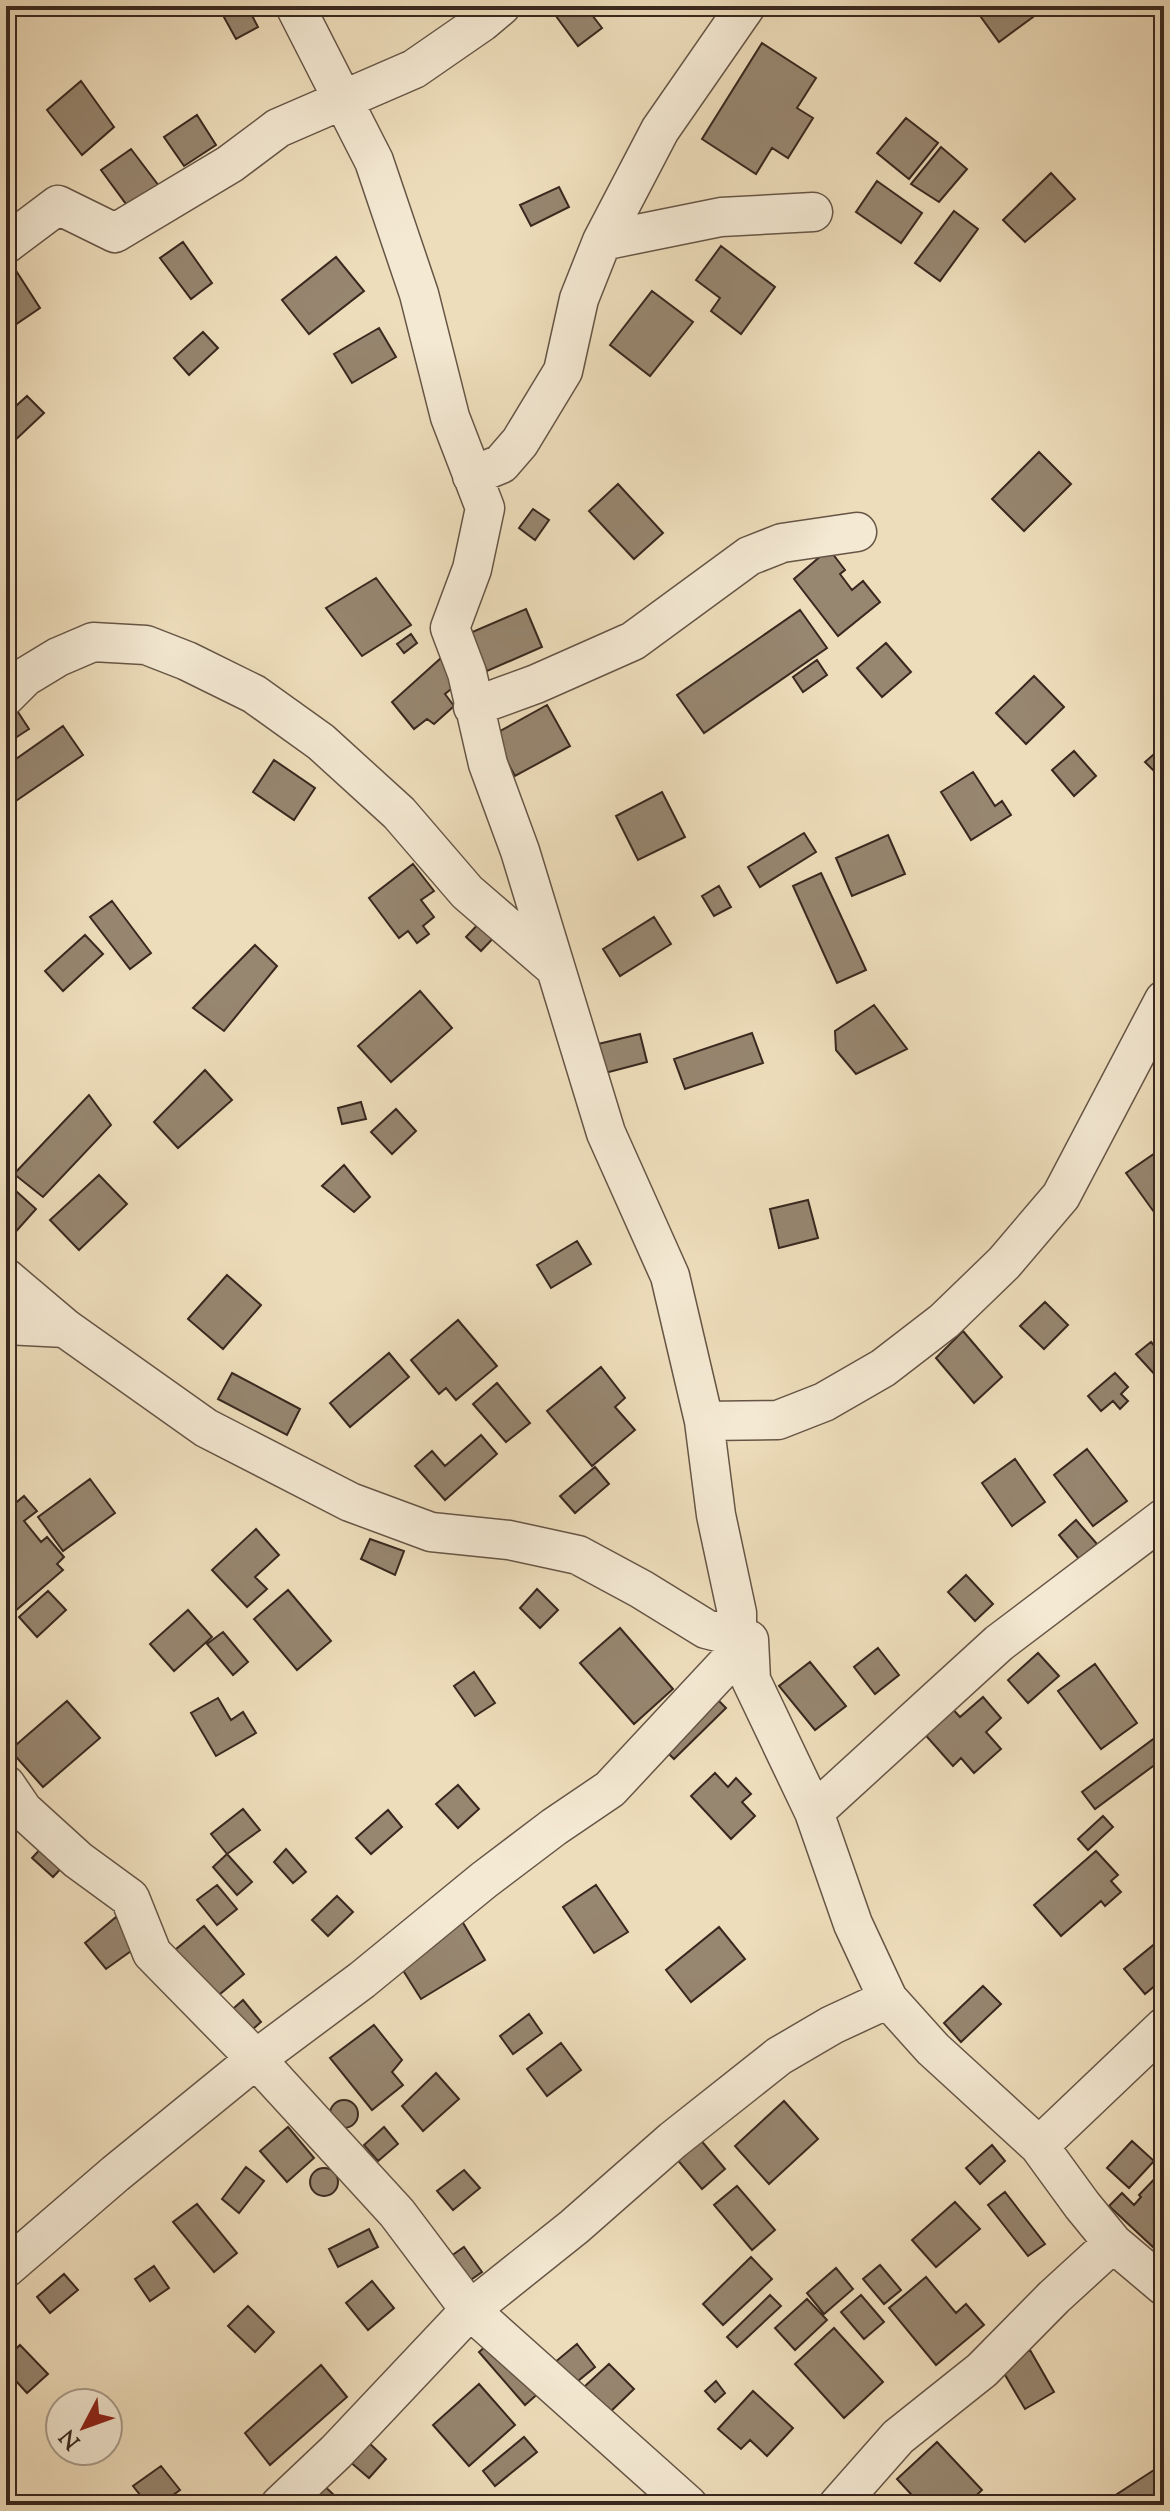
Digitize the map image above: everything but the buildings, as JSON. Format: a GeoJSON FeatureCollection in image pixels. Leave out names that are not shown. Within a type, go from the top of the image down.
{"type":"FeatureCollection","features":[{"type":"Feature","properties":{"kind":"street"},"geometry":{"type":"LineString","coordinates":[[295,6],[374,161],[419,294],[450,417],[485,508],[472,569],[450,628],[467,673],[488,764],[520,851],[606,1133],[670,1276],[704,1421],[716,1515],[737,1613],[737,1633],[749,1640]]}},
{"type":"Feature","properties":{"kind":"street"},"geometry":{"type":"LineString","coordinates":[[6,244],[58,205],[115,233],[230,164],[278,128],[414,69],[501,6]]}},
{"type":"Feature","properties":{"kind":"street"},"geometry":{"type":"LineString","coordinates":[[472,476],[501,464],[520,442],[563,371],[579,299],[602,241],[660,130],[746,6]]}},
{"type":"Feature","properties":{"kind":"street"},"geometry":{"type":"LineString","coordinates":[[602,241],[721,217],[813,212]]}},
{"type":"Feature","properties":{"kind":"street"},"geometry":{"type":"LineString","coordinates":[[473,707],[536,684],[633,641],[749,556],[782,543],[857,532]]}},
{"type":"Feature","properties":{"kind":"street"},"geometry":{"type":"LineString","coordinates":[[6,696],[25,677],[58,657],[93,642],[146,645],[254,694],[344,762],[399,813],[467,892],[555,968]]}},
{"type":"Feature","properties":{"kind":"street"},"geometry":{"type":"LineString","coordinates":[[704,1421],[778,1420],[824,1402],[883,1368],[944,1321],[1004,1263],[1061,1196],[1164,1000]]}},
{"type":"Feature","properties":{"kind":"street"},"geometry":{"type":"LineString","coordinates":[[6,1278],[65,1328],[206,1428],[350,1502],[431,1532],[509,1540],[578,1555],[706,1629],[749,1640]]}},
{"type":"Feature","properties":{"kind":"street"},"geometry":{"type":"LineString","coordinates":[[6,1325],[65,1328]]}},
{"type":"Feature","properties":{"kind":"street"},"geometry":{"type":"LineString","coordinates":[[814,1812],[999,1643],[1164,1518]]}},
{"type":"Feature","properties":{"kind":"street"},"geometry":{"type":"LineString","coordinates":[[749,1640],[751,1680],[814,1812],[853,1924],[888,1999],[933,2049],[1039,2146],[1113,2243],[1164,2286]]}},
{"type":"Feature","properties":{"kind":"street"},"geometry":{"type":"LineString","coordinates":[[6,2268],[256,2059],[362,1980],[484,1880],[610,1789],[749,1640]]}},
{"type":"Feature","properties":{"kind":"street"},"geometry":{"type":"LineString","coordinates":[[6,1785],[23,1810],[61,1845],[130,1898],[152,1953],[256,2059],[397,2213],[470,2310],[688,2505]]}},
{"type":"Feature","properties":{"kind":"street"},"geometry":{"type":"LineString","coordinates":[[280,2505],[336,2452],[470,2310],[574,2227],[673,2140],[779,2056],[832,2025],[888,1999]]}},
{"type":"Feature","properties":{"kind":"street"},"geometry":{"type":"LineString","coordinates":[[1039,2146],[1164,2027]]}},
{"type":"Feature","properties":{"kind":"street"},"geometry":{"type":"LineString","coordinates":[[838,2505],[898,2437],[982,2370],[1113,2243]]}}]}
